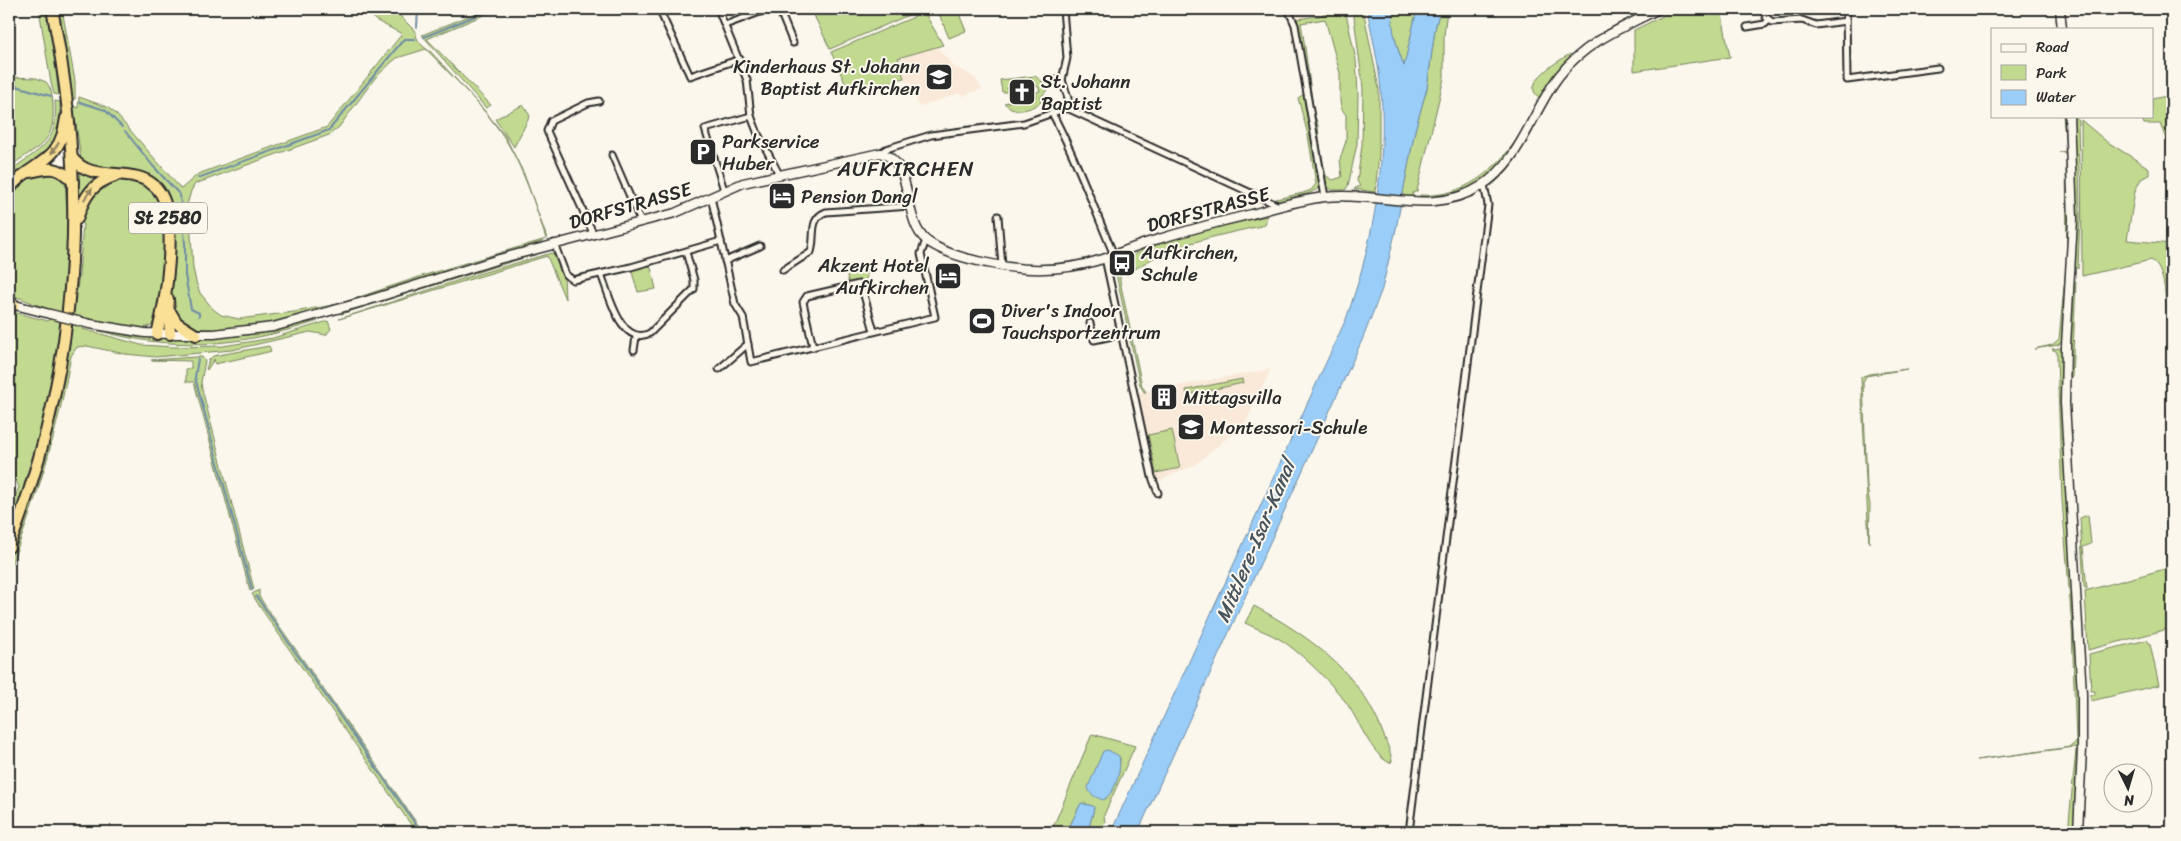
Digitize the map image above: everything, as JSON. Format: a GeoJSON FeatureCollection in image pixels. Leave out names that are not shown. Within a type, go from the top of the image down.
{"type":"FeatureCollection","features":[{"type":"Feature","properties":{"kind":"highway"},"geometry":{"type":"LineString","coordinates":[[9,547],[33,482],[58,386],[70,299],[74,229],[73,159],[68,109],[52,9]]}},
{"type":"Feature","properties":{"kind":"highway"},"geometry":{"type":"LineString","coordinates":[[9,190],[24,173],[55,150],[63,134],[68,109]]}},
{"type":"Feature","properties":{"kind":"highway","name":"St 2580"},"geometry":{"type":"LineString","coordinates":[[73,159],[86,170],[135,176],[148,181],[158,189],[164,201],[168,228],[167,290],[170,308],[170,334]]}},
{"type":"Feature","properties":{"kind":"highway"},"geometry":{"type":"LineString","coordinates":[[24,173],[57,169],[73,182]]}},
{"type":"Feature","properties":{"kind":"highway"},"geometry":{"type":"LineString","coordinates":[[74,229],[83,202],[90,190],[101,181],[120,174]]}},
{"type":"Feature","properties":{"kind":"highway","name":"St 2580"},"geometry":{"type":"LineString","coordinates":[[157,334],[167,290]]}},
{"type":"Feature","properties":{"kind":"highway","name":"St 2580"},"geometry":{"type":"LineString","coordinates":[[170,308],[177,323],[196,335]]}},
{"type":"Feature","properties":{"kind":"street"},"geometry":{"type":"LineString","coordinates":[[658,9],[690,76],[740,59]]}},
{"type":"Feature","properties":{"kind":"street"},"geometry":{"type":"LineString","coordinates":[[718,9],[747,80],[751,116],[758,134],[779,174]]}},
{"type":"Feature","properties":{"kind":"street"},"geometry":{"type":"LineString","coordinates":[[725,25],[768,9]]}},
{"type":"Feature","properties":{"kind":"street"},"geometry":{"type":"LineString","coordinates":[[779,9],[793,43]]}},
{"type":"Feature","properties":{"kind":"street"},"geometry":{"type":"LineString","coordinates":[[1063,9],[1067,58],[1062,80],[1068,98],[1068,108]]}},
{"type":"Feature","properties":{"kind":"street"},"geometry":{"type":"LineString","coordinates":[[1288,9],[1295,25],[1325,197]]}},
{"type":"Feature","properties":{"kind":"street","name":"DORFSTRASSE"},"geometry":{"type":"LineString","coordinates":[[926,240],[953,254],[1002,266],[1048,269],[1072,266],[1105,258],[1184,231],[1280,206],[1325,197],[1347,195],[1410,202],[1431,202],[1450,199],[1472,192],[1484,184],[1509,161],[1525,137],[1549,90],[1568,64],[1593,44],[1659,9]]}},
{"type":"Feature","properties":{"kind":"street"},"geometry":{"type":"LineString","coordinates":[[1763,9],[1768,21]]}},
{"type":"Feature","properties":{"kind":"street"},"geometry":{"type":"LineString","coordinates":[[1846,9],[1847,80],[1938,68]]}},
{"type":"Feature","properties":{"kind":"street"},"geometry":{"type":"LineString","coordinates":[[2060,9],[2062,28]]}},
{"type":"Feature","properties":{"kind":"street"},"geometry":{"type":"LineString","coordinates":[[1747,27],[1765,24],[1768,21],[1780,23],[1802,20],[1816,25],[1846,21]]}},
{"type":"Feature","properties":{"kind":"street"},"geometry":{"type":"LineString","coordinates":[[1047,84],[1051,79],[1062,80]]}},
{"type":"Feature","properties":{"kind":"street"},"geometry":{"type":"LineString","coordinates":[[593,233],[548,131],[551,121],[588,103],[599,101]]}},
{"type":"Feature","properties":{"kind":"street"},"geometry":{"type":"LineString","coordinates":[[880,154],[886,149],[930,135],[1024,123],[1068,108],[1280,206]]}},
{"type":"Feature","properties":{"kind":"street"},"geometry":{"type":"LineString","coordinates":[[1052,114],[1075,157],[1114,255]]}},
{"type":"Feature","properties":{"kind":"street"},"geometry":{"type":"LineString","coordinates":[[724,190],[705,129],[751,116]]}},
{"type":"Feature","properties":{"kind":"street"},"geometry":{"type":"LineString","coordinates":[[2069,120],[2073,219],[2066,346],[2065,404],[2082,704],[2078,832]]}},
{"type":"Feature","properties":{"kind":"street"},"geometry":{"type":"LineString","coordinates":[[711,197],[735,304],[743,316],[752,362],[935,317],[921,254],[926,240],[919,232],[899,169],[889,156],[898,146]]}},
{"type":"Feature","properties":{"kind":"street","name":"DORFSTRASSE"},"geometry":{"type":"LineString","coordinates":[[10,303],[90,324],[157,334],[196,335],[244,331],[293,323],[499,259],[675,213],[724,190],[779,174],[880,154],[889,156]]}},
{"type":"Feature","properties":{"kind":"street"},"geometry":{"type":"LineString","coordinates":[[612,155],[641,222]]}},
{"type":"Feature","properties":{"kind":"street"},"geometry":{"type":"LineString","coordinates":[[1409,832],[1488,205],[1487,190],[1484,184]]}},
{"type":"Feature","properties":{"kind":"street"},"geometry":{"type":"LineString","coordinates":[[783,270],[811,252],[814,221],[820,214],[910,206]]}},
{"type":"Feature","properties":{"kind":"street"},"geometry":{"type":"LineString","coordinates":[[998,216],[1002,266]]}},
{"type":"Feature","properties":{"kind":"street"},"geometry":{"type":"LineString","coordinates":[[554,244],[569,280],[601,274],[686,252],[720,241]]}},
{"type":"Feature","properties":{"kind":"street"},"geometry":{"type":"LineString","coordinates":[[725,261],[760,246]]}},
{"type":"Feature","properties":{"kind":"street"},"geometry":{"type":"LineString","coordinates":[[601,274],[618,317],[628,330],[636,336],[643,336],[650,333],[694,289],[694,280],[686,252]]}},
{"type":"Feature","properties":{"kind":"street"},"geometry":{"type":"LineString","coordinates":[[1105,258],[1152,478],[1158,493]]}},
{"type":"Feature","properties":{"kind":"street"},"geometry":{"type":"LineString","coordinates":[[813,346],[803,302],[806,296],[859,284],[862,288],[874,331]]}},
{"type":"Feature","properties":{"kind":"street"},"geometry":{"type":"LineString","coordinates":[[1090,324],[1094,340],[1122,334]]}},
{"type":"Feature","properties":{"kind":"street"},"geometry":{"type":"LineString","coordinates":[[634,350],[636,336]]}},
{"type":"Feature","properties":{"kind":"street"},"geometry":{"type":"LineString","coordinates":[[719,369],[748,344]]}},
{"type":"Feature","properties":{"kind":"shaded area"},"geometry":{"type":"Polygon","coordinates":[[[1277,9],[1348,9],[1290,20],[1285,13],[1277,9]]]}},
{"type":"Feature","properties":{"kind":"shaded area","name":"Kinderhaus St. Johann Baptist Aufkirchen"},"geometry":{"type":"Polygon","coordinates":[[[936,46],[955,68],[964,71],[976,79],[982,89],[962,96],[960,93],[919,107],[909,82],[905,82],[898,59],[936,46]]]}},
{"type":"Feature","properties":{"kind":"shaded area","name":"Montessori-Schule"},"geometry":{"type":"Polygon","coordinates":[[[1271,369],[1246,422],[1195,465],[1157,482],[1153,474],[1136,393],[1271,369]]]}},
{"type":"Feature","properties":{"kind":"green space"},"geometry":{"type":"Polygon","coordinates":[[[39,9],[48,9],[59,95],[54,94],[51,83],[39,9]]]}},
{"type":"Feature","properties":{"kind":"green space"},"geometry":{"type":"Polygon","coordinates":[[[56,9],[62,9],[75,81],[75,99],[70,98],[56,9]]]}},
{"type":"Feature","properties":{"kind":"green space"},"geometry":{"type":"Polygon","coordinates":[[[369,9],[393,9],[416,32],[420,44],[431,52],[484,110],[505,136],[524,174],[532,196],[513,153],[499,130],[480,106],[426,49],[397,58],[375,78],[339,127],[329,135],[195,184],[187,205],[190,218],[193,268],[200,293],[213,309],[221,315],[239,319],[338,304],[425,275],[545,239],[541,242],[363,299],[276,323],[224,330],[192,328],[186,326],[172,310],[170,290],[171,214],[142,173],[128,170],[95,169],[81,160],[76,123],[71,105],[78,108],[79,97],[107,107],[116,114],[181,189],[198,174],[327,127],[402,34],[375,20],[369,9]]]}},
{"type":"Feature","properties":{"kind":"green space"},"geometry":{"type":"Polygon","coordinates":[[[486,9],[498,9],[427,39],[491,105],[486,108],[422,35],[486,9]]]}},
{"type":"Feature","properties":{"kind":"green space"},"geometry":{"type":"Polygon","coordinates":[[[811,9],[909,9],[911,14],[830,49],[811,9]]]}},
{"type":"Feature","properties":{"kind":"green space"},"geometry":{"type":"Polygon","coordinates":[[[912,9],[929,9],[930,12],[926,15],[943,45],[898,58],[904,78],[879,85],[846,85],[831,52],[914,17],[912,9]]]}},
{"type":"Feature","properties":{"kind":"green space"},"geometry":{"type":"Polygon","coordinates":[[[937,9],[957,9],[966,31],[949,38],[937,9]]]}},
{"type":"Feature","properties":{"kind":"green space"},"geometry":{"type":"Polygon","coordinates":[[[1323,9],[1345,9],[1356,60],[1358,93],[1357,144],[1348,186],[1345,190],[1332,190],[1326,186],[1297,19],[1324,15],[1323,9]],[[1325,19],[1301,23],[1313,110],[1318,126],[1323,163],[1326,176],[1333,180],[1342,177],[1340,159],[1346,141],[1346,115],[1341,108],[1340,101],[1340,73],[1325,19]]]}},
{"type":"Feature","properties":{"kind":"green space"},"geometry":{"type":"Polygon","coordinates":[[[1353,9],[1363,9],[1379,89],[1379,155],[1375,192],[1354,189],[1360,186],[1357,181],[1362,145],[1363,88],[1353,9]]]}},
{"type":"Feature","properties":{"kind":"green space"},"geometry":{"type":"Polygon","coordinates":[[[1394,9],[1417,9],[1404,67],[1393,30],[1394,9]]]}},
{"type":"Feature","properties":{"kind":"green space"},"geometry":{"type":"Polygon","coordinates":[[[1440,9],[1447,9],[1444,36],[1444,78],[1417,191],[1413,193],[1411,198],[1402,197],[1415,130],[1427,88],[1435,29],[1440,9]]]}},
{"type":"Feature","properties":{"kind":"green space"},"geometry":{"type":"Polygon","coordinates":[[[1677,9],[1721,9],[1730,57],[1634,71],[1634,30],[1677,9]]]}},
{"type":"Feature","properties":{"kind":"green space"},"geometry":{"type":"Polygon","coordinates":[[[1627,29],[1591,52],[1575,65],[1561,81],[1522,150],[1503,175],[1491,186],[1520,151],[1550,94],[1569,69],[1595,46],[1627,29]]]}},
{"type":"Feature","properties":{"kind":"green space"},"geometry":{"type":"Polygon","coordinates":[[[1570,54],[1572,56],[1540,98],[1535,92],[1534,86],[1537,80],[1550,67],[1570,54]]]}},
{"type":"Feature","properties":{"kind":"green space"},"geometry":{"type":"Polygon","coordinates":[[[1035,76],[1044,83],[1047,90],[1041,97],[1041,102],[1022,110],[1013,109],[1004,103],[1037,96],[1036,92],[1040,91],[1038,86],[1034,87],[1033,82],[1007,88],[1008,92],[1002,92],[1000,80],[1035,76]]]}},
{"type":"Feature","properties":{"kind":"green space"},"geometry":{"type":"Polygon","coordinates":[[[9,77],[36,78],[46,82],[52,95],[53,118],[51,129],[42,144],[9,168],[9,77]]]}},
{"type":"Feature","properties":{"kind":"green space"},"geometry":{"type":"Polygon","coordinates":[[[2172,82],[2172,154],[2160,124],[2144,124],[2142,118],[2154,118],[2154,99],[2167,96],[2172,82]]]}},
{"type":"Feature","properties":{"kind":"green space"},"geometry":{"type":"Polygon","coordinates":[[[1304,94],[1321,187],[1310,193],[1277,201],[1276,199],[1311,190],[1316,184],[1308,135],[1298,98],[1304,94]]]}},
{"type":"Feature","properties":{"kind":"green space"},"geometry":{"type":"Polygon","coordinates":[[[55,101],[60,102],[60,119],[54,142],[41,158],[9,182],[9,172],[38,150],[50,137],[54,128],[55,101]]]}},
{"type":"Feature","properties":{"kind":"green space"},"geometry":{"type":"Polygon","coordinates":[[[523,105],[530,116],[514,147],[495,119],[523,105]]]}},
{"type":"Feature","properties":{"kind":"green space"},"geometry":{"type":"Polygon","coordinates":[[[2063,118],[2066,118],[2071,206],[2063,340],[2058,345],[2034,349],[2052,345],[2059,339],[2067,256],[2066,157],[2065,153],[2059,152],[2066,151],[2063,118]]]}},
{"type":"Feature","properties":{"kind":"green space"},"geometry":{"type":"Polygon","coordinates":[[[2073,118],[2076,118],[2078,121],[2080,216],[2078,269],[2075,266],[2076,193],[2073,118]]]}},
{"type":"Feature","properties":{"kind":"green space"},"geometry":{"type":"Polygon","coordinates":[[[2081,120],[2106,141],[2149,168],[2149,175],[2141,179],[2135,191],[2127,240],[2172,244],[2172,315],[2167,314],[2160,270],[2151,260],[2082,276],[2081,120]]]}},
{"type":"Feature","properties":{"kind":"green space"},"geometry":{"type":"Polygon","coordinates":[[[1518,137],[1519,139],[1509,153],[1490,175],[1480,183],[1468,189],[1440,196],[1422,198],[1420,195],[1450,192],[1476,180],[1499,161],[1518,137]]]}},
{"type":"Feature","properties":{"kind":"green space"},"geometry":{"type":"Polygon","coordinates":[[[76,169],[85,174],[105,175],[78,205],[76,169]]]}},
{"type":"Feature","properties":{"kind":"green space"},"geometry":{"type":"Polygon","coordinates":[[[56,172],[65,180],[69,249],[58,356],[36,454],[9,536],[9,502],[13,503],[19,487],[9,465],[9,311],[48,321],[51,310],[9,294],[9,200],[18,186],[28,178],[56,172]]]}},
{"type":"Feature","properties":{"kind":"green space"},"geometry":{"type":"Polygon","coordinates":[[[117,178],[134,180],[145,184],[157,196],[161,206],[165,265],[161,305],[156,319],[150,326],[144,328],[109,324],[87,318],[83,329],[141,345],[174,347],[223,346],[273,338],[328,321],[331,329],[326,335],[310,332],[232,350],[156,357],[125,354],[87,346],[77,347],[71,356],[60,411],[46,464],[9,570],[9,558],[33,496],[61,389],[79,276],[84,210],[91,193],[117,178]]]}},
{"type":"Feature","properties":{"kind":"green space"},"geometry":{"type":"Polygon","coordinates":[[[536,208],[547,238],[546,239],[536,208]]]}},
{"type":"Feature","properties":{"kind":"green space"},"geometry":{"type":"Polygon","coordinates":[[[1267,216],[1265,225],[1193,242],[1142,264],[1127,275],[1122,271],[1120,273],[1120,281],[1142,386],[1146,392],[1144,392],[1140,385],[1115,269],[1144,249],[1155,245],[1205,230],[1267,216]]]}},
{"type":"Feature","properties":{"kind":"green space"},"geometry":{"type":"Polygon","coordinates":[[[548,249],[546,251],[341,314],[455,275],[548,249]]]}},
{"type":"Feature","properties":{"kind":"green space"},"geometry":{"type":"Polygon","coordinates":[[[551,253],[554,254],[564,276],[565,299],[547,256],[339,319],[478,274],[551,253]]]}},
{"type":"Feature","properties":{"kind":"green space"},"geometry":{"type":"Polygon","coordinates":[[[648,265],[651,268],[656,289],[638,292],[631,269],[648,265]]]}},
{"type":"Feature","properties":{"kind":"green space"},"geometry":{"type":"Polygon","coordinates":[[[864,265],[867,277],[864,281],[849,284],[845,268],[864,265]]]}},
{"type":"Feature","properties":{"kind":"green space"},"geometry":{"type":"Polygon","coordinates":[[[2076,281],[2072,378],[2068,377],[2074,282],[2076,281]]]}},
{"type":"Feature","properties":{"kind":"green space"},"geometry":{"type":"Polygon","coordinates":[[[318,321],[259,337],[204,344],[148,341],[89,328],[136,337],[192,339],[248,334],[318,321]]]}},
{"type":"Feature","properties":{"kind":"green space"},"geometry":{"type":"Polygon","coordinates":[[[269,346],[271,351],[268,352],[215,364],[214,359],[206,369],[209,360],[213,356],[269,346]]]}},
{"type":"Feature","properties":{"kind":"green space"},"geometry":{"type":"Polygon","coordinates":[[[2061,348],[2078,674],[2079,744],[2077,747],[1976,760],[2070,747],[2076,742],[2072,627],[2062,500],[2057,352],[2052,349],[2061,348]]]}},
{"type":"Feature","properties":{"kind":"green space"},"geometry":{"type":"Polygon","coordinates":[[[202,357],[205,361],[201,382],[202,389],[254,589],[250,591],[194,382],[186,382],[186,369],[191,368],[191,361],[151,360],[202,357]]]}},
{"type":"Feature","properties":{"kind":"green space"},"geometry":{"type":"Polygon","coordinates":[[[1907,369],[1866,376],[1863,382],[1867,486],[1870,505],[1869,543],[1861,377],[1869,374],[1907,369]]]}},
{"type":"Feature","properties":{"kind":"green space"},"geometry":{"type":"Polygon","coordinates":[[[1242,379],[1243,383],[1187,395],[1186,390],[1242,379]]]}},
{"type":"Feature","properties":{"kind":"green space"},"geometry":{"type":"Polygon","coordinates":[[[1172,430],[1180,468],[1156,473],[1148,435],[1172,430]]]}},
{"type":"Feature","properties":{"kind":"green space"},"geometry":{"type":"Polygon","coordinates":[[[2088,515],[2091,544],[2083,547],[2087,589],[2084,587],[2080,518],[2088,515]]]}},
{"type":"Feature","properties":{"kind":"green space"},"geometry":{"type":"Polygon","coordinates":[[[2172,567],[2172,628],[2088,650],[2085,591],[2172,567]]]}},
{"type":"Feature","properties":{"kind":"green space"},"geometry":{"type":"Polygon","coordinates":[[[259,590],[259,596],[264,604],[423,832],[416,832],[260,607],[252,594],[259,590]]]}},
{"type":"Feature","properties":{"kind":"green space"},"geometry":{"type":"Polygon","coordinates":[[[1254,606],[1295,630],[1314,644],[1348,676],[1374,714],[1390,752],[1392,761],[1390,763],[1377,752],[1345,701],[1318,671],[1287,644],[1245,623],[1254,606]]]}},
{"type":"Feature","properties":{"kind":"green space"},"geometry":{"type":"Polygon","coordinates":[[[2147,640],[2150,644],[2159,685],[2091,701],[2091,695],[2095,695],[2095,691],[2091,691],[2089,654],[2147,640]]]}},
{"type":"Feature","properties":{"kind":"green space"},"geometry":{"type":"Polygon","coordinates":[[[1092,734],[1135,746],[1104,815],[1105,822],[1097,832],[1088,832],[1094,808],[1085,803],[1080,805],[1067,832],[1051,832],[1092,734]],[[1120,758],[1093,795],[1106,799],[1119,772],[1120,758]]]}},
{"type":"Feature","properties":{"kind":"green space"},"geometry":{"type":"Polygon","coordinates":[[[2076,750],[2079,753],[2075,832],[2068,832],[2076,750]]]}},
{"type":"Feature","properties":{"kind":"water","name":"Mittlere-Isar-Kanal"},"geometry":{"type":"Polygon","coordinates":[[[1367,9],[1394,9],[1393,30],[1404,66],[1417,9],[1440,9],[1435,29],[1427,88],[1415,130],[1396,229],[1382,289],[1363,338],[1138,832],[1111,832],[1346,319],[1355,292],[1370,236],[1382,149],[1380,81],[1367,9]]]}},
{"type":"Feature","properties":{"kind":"water"},"geometry":{"type":"Polygon","coordinates":[[[1108,750],[1119,756],[1120,767],[1115,786],[1108,797],[1103,800],[1091,794],[1088,787],[1103,751],[1108,750]]]}},
{"type":"Feature","properties":{"kind":"water"},"geometry":{"type":"Polygon","coordinates":[[[1081,803],[1093,806],[1094,808],[1088,832],[1067,832],[1081,803]]]}},
{"type":"Feature","properties":{"kind":"waterway"},"geometry":{"type":"LineString","coordinates":[[417,27],[418,9]]}},
{"type":"Feature","properties":{"kind":"waterway"},"geometry":{"type":"LineString","coordinates":[[424,37],[492,9]]}},
{"type":"Feature","properties":{"kind":"waterway"},"geometry":{"type":"LineString","coordinates":[[198,178],[329,130],[404,39],[415,39]]}},
{"type":"Feature","properties":{"kind":"waterway"},"geometry":{"type":"LineString","coordinates":[[9,84],[51,96]]}},
{"type":"Feature","properties":{"kind":"waterway"},"geometry":{"type":"LineString","coordinates":[[80,102],[105,110],[122,127]]}},
{"type":"Feature","properties":{"kind":"waterway"},"geometry":{"type":"LineString","coordinates":[[125,131],[153,166],[180,195],[185,243],[185,275],[191,309],[199,313],[199,316]]}},
{"type":"Feature","properties":{"kind":"waterway"},"geometry":{"type":"LineString","coordinates":[[198,359],[195,377],[252,590]]}},
{"type":"Feature","properties":{"kind":"waterway"},"geometry":{"type":"LineString","coordinates":[[256,596],[421,832]]}},
{"type":"Feature","properties":{"kind":"place","name":"Kinderhaus St. Johann Baptist Aufkirchen"},"geometry":{"type":"Point","coordinates":[939,77]}},
{"type":"Feature","properties":{"kind":"place","name":"St. Johann Baptist"},"geometry":{"type":"Point","coordinates":[1022,92]}},
{"type":"Feature","properties":{"kind":"place","name":"Parkservice Huber"},"geometry":{"type":"Point","coordinates":[703,152]}},
{"type":"Feature","properties":{"kind":"place","name":"Pension Dangl"},"geometry":{"type":"Point","coordinates":[782,196]}},
{"type":"Feature","properties":{"kind":"place","name":"Aufkirchen, Schule"},"geometry":{"type":"Point","coordinates":[1122,263]}},
{"type":"Feature","properties":{"kind":"place","name":"Akzent Hotel Aufkirchen"},"geometry":{"type":"Point","coordinates":[948,276]}},
{"type":"Feature","properties":{"kind":"place","name":"Diver's Indoor Tauchsportzentrum"},"geometry":{"type":"Point","coordinates":[982,321]}},
{"type":"Feature","properties":{"kind":"place","name":"Mittagsvilla"},"geometry":{"type":"Point","coordinates":[1164,397]}},
{"type":"Feature","properties":{"kind":"place","name":"Montessori-Schule"},"geometry":{"type":"Point","coordinates":[1191,427]}},
{"type":"Feature","properties":{"kind":"district","name":"AUFKIRCHEN"},"geometry":{"type":"Point","coordinates":[906,169]}}]}
